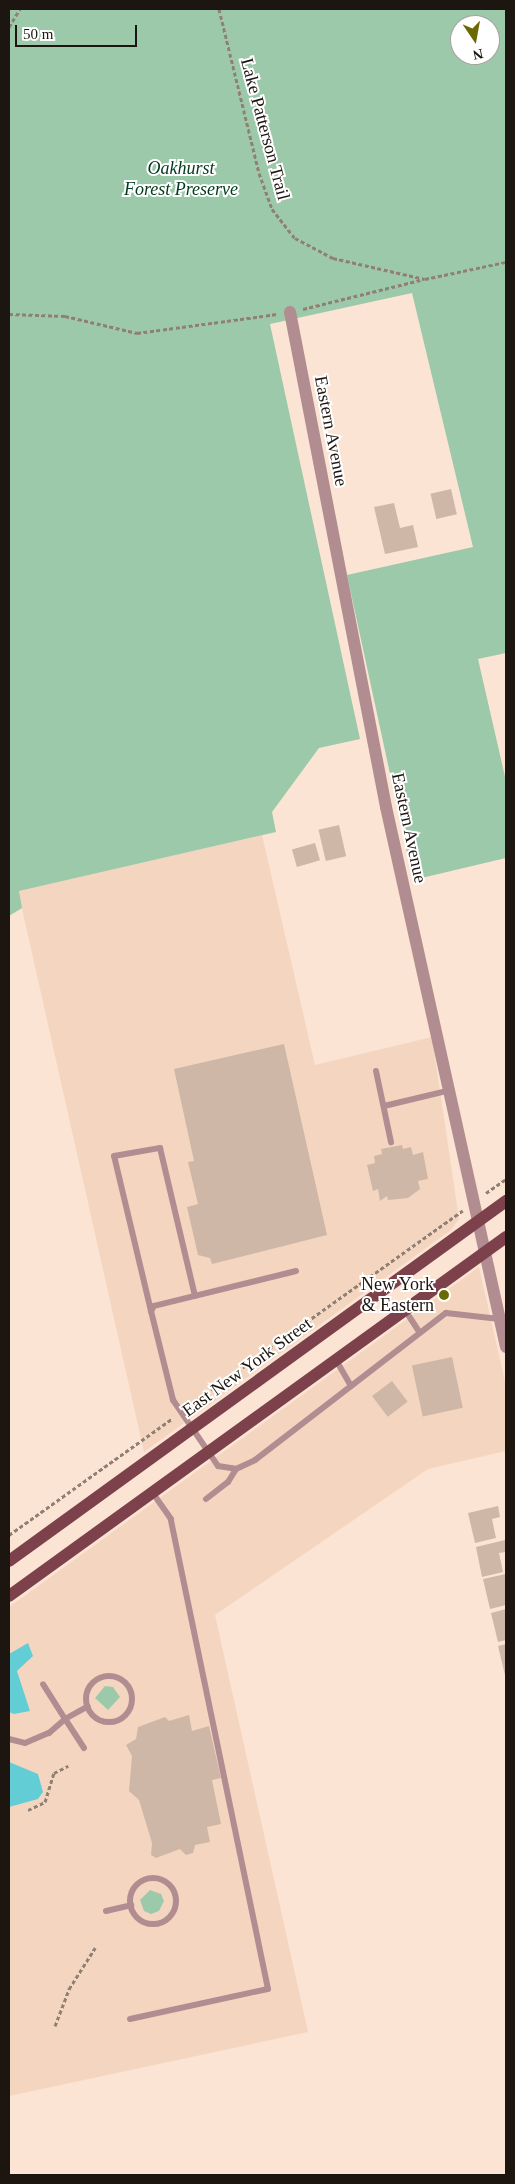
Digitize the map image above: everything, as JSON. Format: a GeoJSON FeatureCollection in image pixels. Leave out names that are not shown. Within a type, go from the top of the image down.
{"type":"FeatureCollection","features":[{"type":"Feature","properties":{"kind":"main road","name":"East New York Street"},"geometry":{"type":"LineString","coordinates":[[9,1561],[506,1201]]}},
{"type":"Feature","properties":{"kind":"main road"},"geometry":{"type":"LineString","coordinates":[[9,1596],[506,1237]]}},
{"type":"Feature","properties":{"kind":"street","name":"Eastern Avenue"},"geometry":{"type":"LineString","coordinates":[[290,312],[447,1091],[506,1347]]}},
{"type":"Feature","properties":{"kind":"lane"},"geometry":{"type":"LineString","coordinates":[[376,1071],[391,1142]]}},
{"type":"Feature","properties":{"kind":"lane"},"geometry":{"type":"LineString","coordinates":[[384,1106],[447,1091]]}},
{"type":"Feature","properties":{"kind":"lane"},"geometry":{"type":"LineString","coordinates":[[194,1296],[160,1148],[114,1156],[173,1400],[218,1466],[236,1469]]}},
{"type":"Feature","properties":{"kind":"lane"},"geometry":{"type":"LineString","coordinates":[[150,1311],[154,1306],[296,1271]]}},
{"type":"Feature","properties":{"kind":"lane"},"geometry":{"type":"LineString","coordinates":[[405,1310],[420,1333]]}},
{"type":"Feature","properties":{"kind":"lane"},"geometry":{"type":"LineString","coordinates":[[206,1499],[228,1482],[236,1469],[255,1460],[446,1313],[500,1319]]}},
{"type":"Feature","properties":{"kind":"lane"},"geometry":{"type":"LineString","coordinates":[[336,1360],[351,1386]]}},
{"type":"Feature","properties":{"kind":"lane"},"geometry":{"type":"LineString","coordinates":[[130,2019],[268,1989],[171,1519],[152,1492]]}},
{"type":"Feature","properties":{"kind":"lane"},"geometry":{"type":"LineString","coordinates":[[101,1677],[121,1679],[130,1690],[132,1704],[118,1720],[103,1720],[88,1706],[90,1686],[101,1677]]}},
{"type":"Feature","properties":{"kind":"lane"},"geometry":{"type":"LineString","coordinates":[[43,1684],[84,1748]]}},
{"type":"Feature","properties":{"kind":"lane"},"geometry":{"type":"LineString","coordinates":[[9,1739],[24,1742],[50,1733],[65,1719],[88,1706]]}},
{"type":"Feature","properties":{"kind":"lane"},"geometry":{"type":"LineString","coordinates":[[150,1879],[164,1882],[176,1900],[172,1914],[155,1924],[142,1921],[131,1905],[137,1886],[150,1879]]}},
{"type":"Feature","properties":{"kind":"lane"},"geometry":{"type":"LineString","coordinates":[[106,1911],[131,1905]]}},
{"type":"Feature","properties":{"kind":"path"},"geometry":{"type":"LineString","coordinates":[[9,27],[20,9]]}},
{"type":"Feature","properties":{"kind":"path","name":"Lake Patterson Trail"},"geometry":{"type":"LineString","coordinates":[[219,9],[260,173],[282,226],[332,258],[425,279],[506,262]]}},
{"type":"Feature","properties":{"kind":"path"},"geometry":{"type":"LineString","coordinates":[[9,314],[65,316],[137,333],[290,312],[425,279]]}},
{"type":"Feature","properties":{"kind":"path"},"geometry":{"type":"LineString","coordinates":[[491,1189],[506,1179]]}},
{"type":"Feature","properties":{"kind":"path"},"geometry":{"type":"LineString","coordinates":[[197,1400],[457,1214]]}},
{"type":"Feature","properties":{"kind":"path"},"geometry":{"type":"LineString","coordinates":[[9,1535],[164,1425]]}},
{"type":"Feature","properties":{"kind":"path"},"geometry":{"type":"LineString","coordinates":[[28,1810],[45,1802],[54,1773],[68,1766]]}},
{"type":"Feature","properties":{"kind":"path"},"geometry":{"type":"LineString","coordinates":[[55,2026],[69,1989],[95,1948]]}},
{"type":"Feature","properties":{"kind":"shaded area"},"geometry":{"type":"Polygon","coordinates":[[[262,835],[315,1065],[432,1037],[459,1219],[451,1230],[144,1452],[18,891],[262,835]]]}},
{"type":"Feature","properties":{"kind":"shaded area"},"geometry":{"type":"Polygon","coordinates":[[[479,1267],[506,1386],[506,1451],[428,1469],[215,1615],[308,2032],[9,2096],[9,1607],[479,1267]]]}},
{"type":"Feature","properties":{"kind":"green space","name":"Oakhurst Forest Preserve"},"geometry":{"type":"Polygon","coordinates":[[[9,9],[506,9],[506,653],[478,659],[506,781],[506,858],[413,880],[347,575],[473,547],[412,293],[270,324],[360,739],[319,748],[272,812],[276,832],[19,891],[22,908],[9,916],[9,9]]]}},
{"type":"Feature","properties":{"kind":"green space"},"geometry":{"type":"Polygon","coordinates":[[[105,1686],[113,1687],[120,1697],[108,1710],[95,1698],[105,1686]]]}},
{"type":"Feature","properties":{"kind":"green space"},"geometry":{"type":"Polygon","coordinates":[[[150,1890],[161,1894],[164,1901],[159,1911],[151,1914],[144,1911],[140,1900],[150,1890]]]}},
{"type":"Feature","properties":{"kind":"water"},"geometry":{"type":"Polygon","coordinates":[[[28,1643],[33,1656],[17,1671],[30,1711],[14,1714],[9,1712],[9,1654],[28,1643]]]}},
{"type":"Feature","properties":{"kind":"water"},"geometry":{"type":"Polygon","coordinates":[[[9,1762],[38,1774],[43,1792],[38,1799],[9,1807],[9,1762]]]}},
{"type":"Feature","properties":{"kind":"building"},"geometry":{"type":"Polygon","coordinates":[[[451,489],[457,514],[436,519],[431,494],[451,489]]]}},
{"type":"Feature","properties":{"kind":"building"},"geometry":{"type":"Polygon","coordinates":[[[394,503],[400,528],[413,525],[418,547],[385,554],[374,507],[394,503]]]}},
{"type":"Feature","properties":{"kind":"building"},"geometry":{"type":"Polygon","coordinates":[[[339,825],[346,856],[326,861],[319,830],[339,825]]]}},
{"type":"Feature","properties":{"kind":"building"},"geometry":{"type":"Polygon","coordinates":[[[315,843],[320,860],[297,867],[292,850],[315,843]]]}},
{"type":"Feature","properties":{"kind":"building"},"geometry":{"type":"Polygon","coordinates":[[[284,1044],[327,1235],[212,1264],[210,1258],[198,1255],[187,1207],[198,1204],[188,1162],[194,1161],[174,1069],[284,1044]]]}},
{"type":"Feature","properties":{"kind":"building"},"geometry":{"type":"Polygon","coordinates":[[[402,1145],[403,1149],[411,1147],[413,1155],[423,1152],[428,1179],[418,1181],[420,1189],[408,1198],[388,1200],[387,1196],[380,1201],[378,1189],[373,1191],[367,1165],[375,1163],[374,1156],[382,1154],[381,1149],[402,1145]]]}},
{"type":"Feature","properties":{"kind":"building"},"geometry":{"type":"Polygon","coordinates":[[[452,1357],[463,1408],[423,1416],[412,1366],[452,1357]]]}},
{"type":"Feature","properties":{"kind":"building"},"geometry":{"type":"Polygon","coordinates":[[[392,1381],[408,1402],[388,1417],[372,1396],[392,1381]]]}},
{"type":"Feature","properties":{"kind":"building"},"geometry":{"type":"Polygon","coordinates":[[[498,1506],[500,1517],[492,1519],[496,1538],[475,1543],[468,1513],[498,1506]]]}},
{"type":"Feature","properties":{"kind":"building"},"geometry":{"type":"Polygon","coordinates":[[[505,1540],[506,1552],[499,1553],[503,1572],[482,1577],[476,1547],[505,1540]]]}},
{"type":"Feature","properties":{"kind":"building"},"geometry":{"type":"Polygon","coordinates":[[[506,1574],[506,1605],[490,1609],[483,1579],[506,1574]]]}},
{"type":"Feature","properties":{"kind":"building"},"geometry":{"type":"Polygon","coordinates":[[[506,1609],[506,1640],[498,1642],[491,1613],[506,1609]]]}},
{"type":"Feature","properties":{"kind":"building"},"geometry":{"type":"Polygon","coordinates":[[[506,1644],[506,1675],[505,1675],[498,1646],[506,1644]]]}},
{"type":"Feature","properties":{"kind":"building"},"geometry":{"type":"Polygon","coordinates":[[[189,1715],[192,1731],[209,1726],[221,1778],[212,1780],[221,1824],[207,1827],[210,1842],[195,1845],[193,1853],[186,1855],[180,1849],[156,1858],[151,1855],[152,1843],[139,1800],[129,1791],[132,1756],[126,1745],[136,1739],[138,1727],[165,1717],[169,1721],[189,1715]]]}},
{"type":"Feature","properties":{"kind":"place","name":"New York & Eastern"},"geometry":{"type":"Point","coordinates":[444,1295]}}]}
